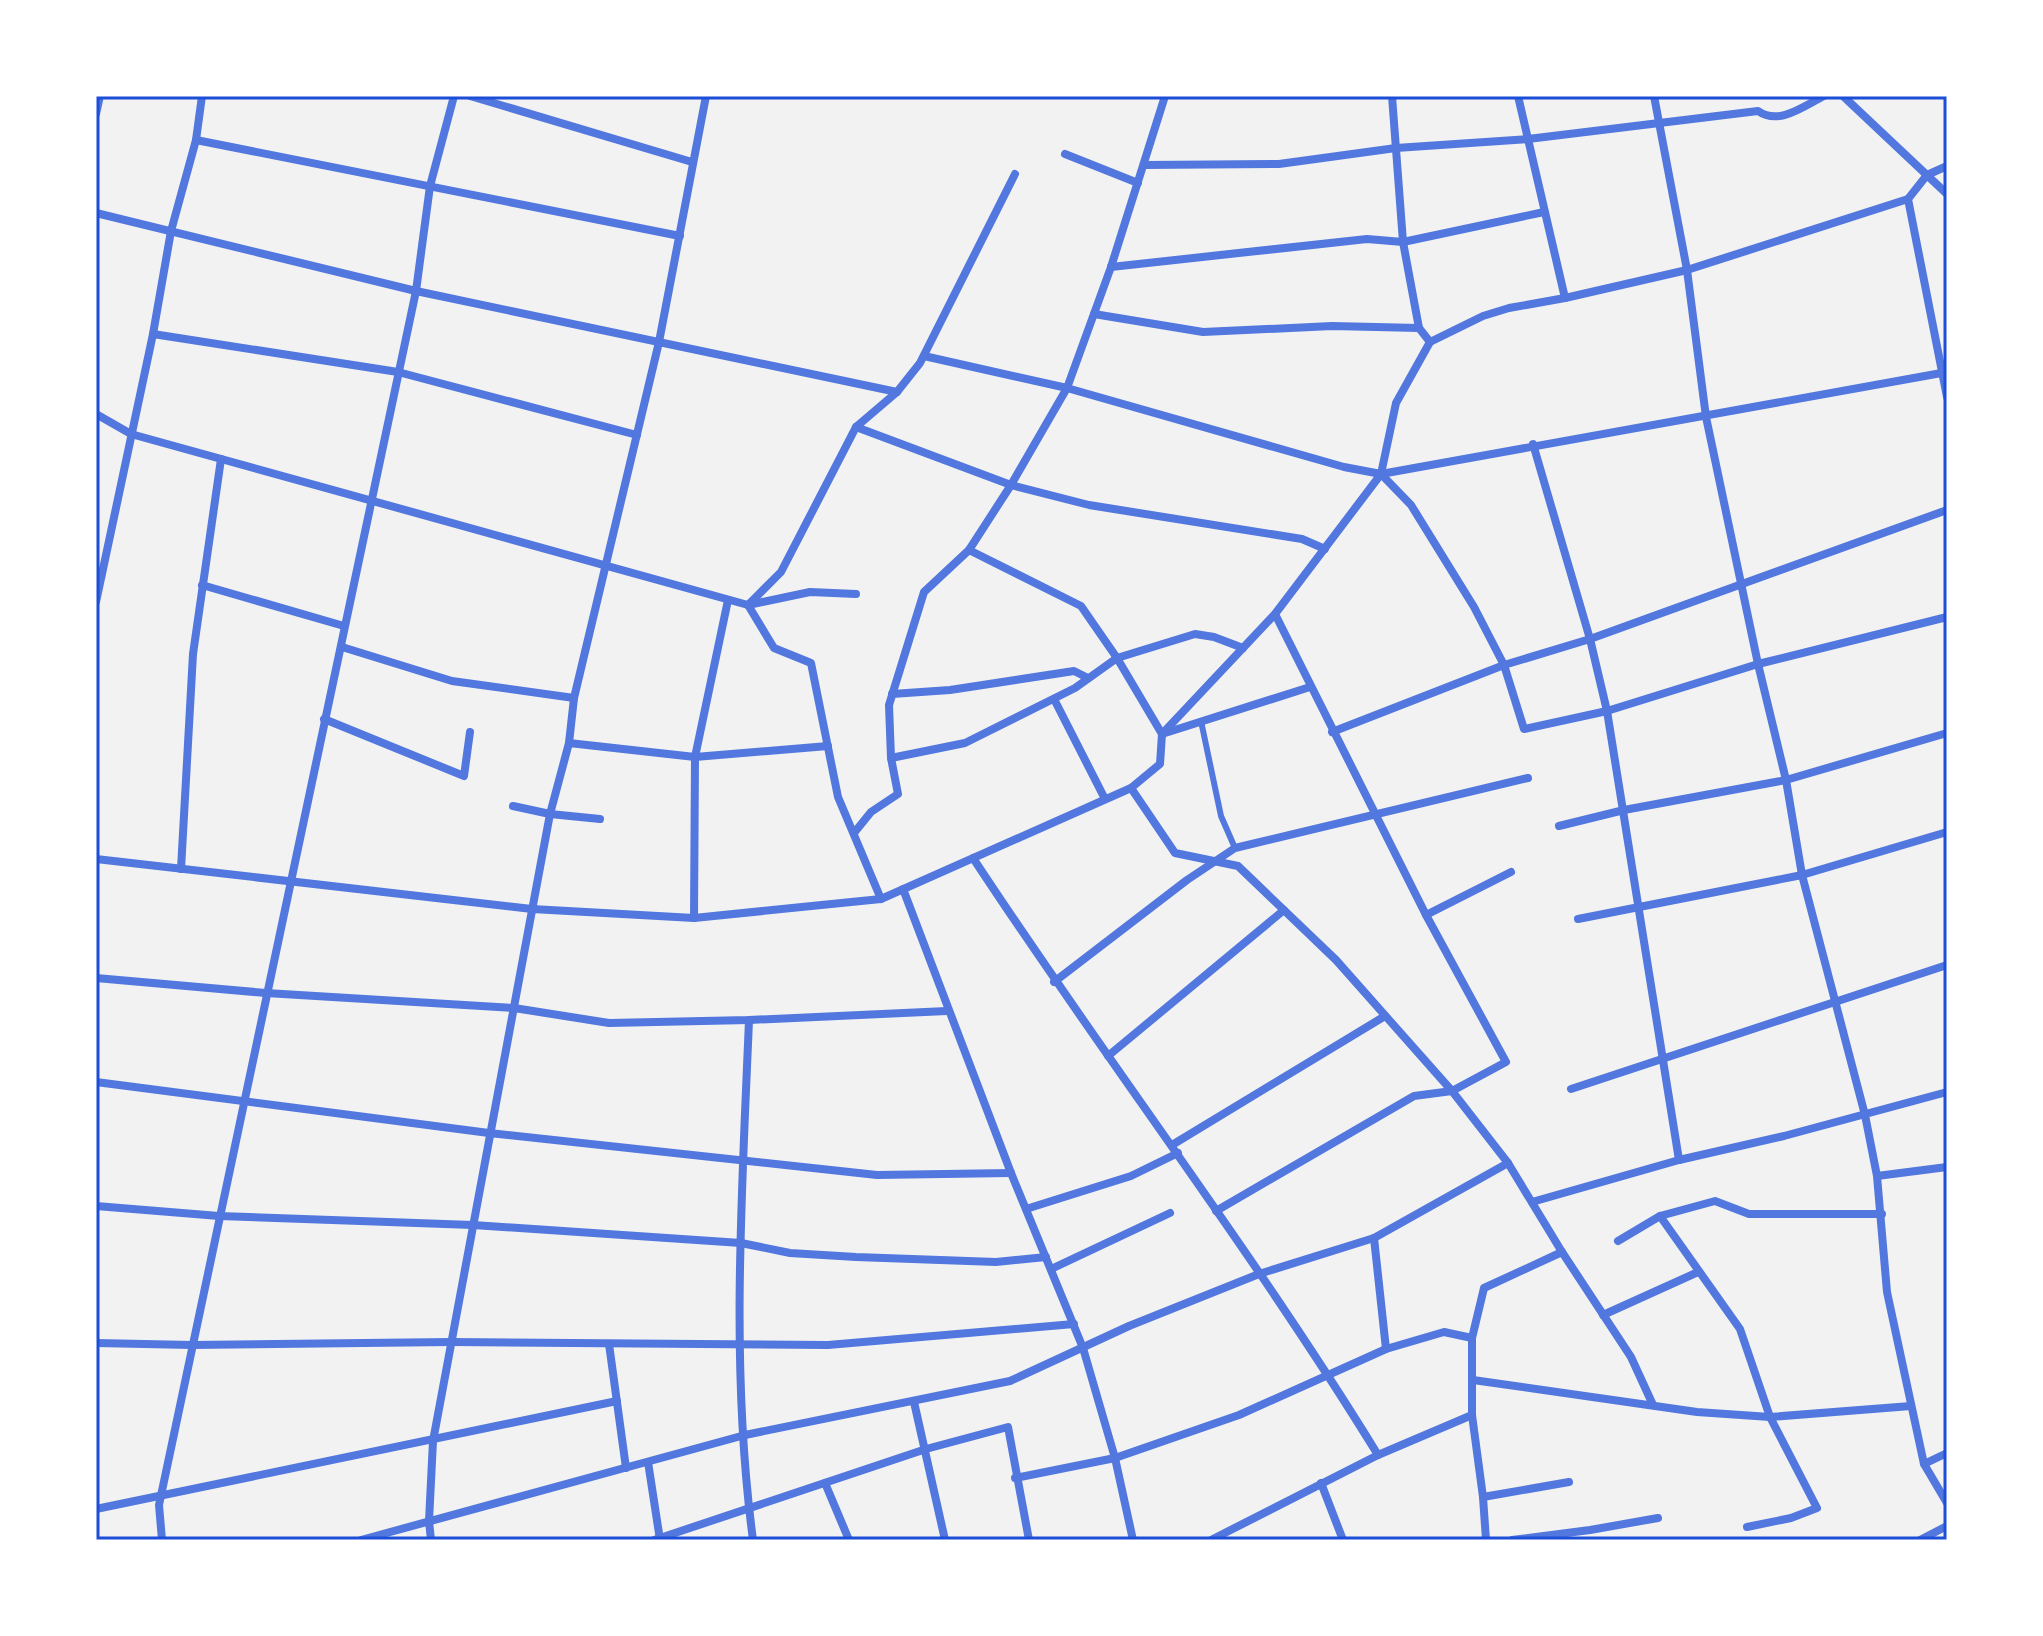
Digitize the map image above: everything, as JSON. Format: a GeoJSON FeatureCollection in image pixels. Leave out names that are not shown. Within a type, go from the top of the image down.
{"type":"FeatureCollection","features":[{"type":"Feature","properties":{"kind":"street"},"geometry":{"type":"LineString","coordinates":[[96,114],[100,96]]}},
{"type":"Feature","properties":{"kind":"street"},"geometry":{"type":"LineString","coordinates":[[96,602],[153,334],[171,231],[196,140],[202,96]]}},
{"type":"Feature","properties":{"kind":"street"},"geometry":{"type":"LineString","coordinates":[[162,1540],[161,1495],[416,291],[430,186],[454,96]]}},
{"type":"Feature","properties":{"kind":"street"},"geometry":{"type":"LineString","coordinates":[[470,96],[692,162]]}},
{"type":"Feature","properties":{"kind":"street"},"geometry":{"type":"LineString","coordinates":[[431,1540],[433,1441],[489,1133],[550,814],[569,743],[574,698],[659,342],[706,96]]}},
{"type":"Feature","properties":{"kind":"street"},"geometry":{"type":"LineString","coordinates":[[854,833],[871,812],[898,794],[891,758],[889,705],[924,592],[969,550],[1067,388],[1111,267],[1165,96]]}},
{"type":"Feature","properties":{"kind":"street"},"geometry":{"type":"LineString","coordinates":[[1392,96],[1403,242],[1419,328],[1430,342]]}},
{"type":"Feature","properties":{"kind":"street"},"geometry":{"type":"LineString","coordinates":[[1518,96],[1565,298]]}},
{"type":"Feature","properties":{"kind":"street"},"geometry":{"type":"LineString","coordinates":[[1654,96],[1687,270],[1706,417],[1786,780],[1802,875],[1865,1115],[1877,1176],[1887,1292],[1924,1464],[1947,1503]]}},
{"type":"Feature","properties":{"kind":"street"},"geometry":{"type":"LineString","coordinates":[[1144,165],[1279,164],[1396,148],[1528,139],[1660,125],[1758,111],[1766,117],[1781,117],[1824,96]]}},
{"type":"Feature","properties":{"kind":"street"},"geometry":{"type":"LineString","coordinates":[[1843,96],[1947,194]]}},
{"type":"Feature","properties":{"kind":"street"},"geometry":{"type":"LineString","coordinates":[[196,140],[680,236]]}},
{"type":"Feature","properties":{"kind":"street"},"geometry":{"type":"LineString","coordinates":[[1065,154],[1138,183]]}},
{"type":"Feature","properties":{"kind":"street"},"geometry":{"type":"LineString","coordinates":[[1162,734],[1275,614],[1381,474],[1396,403],[1430,342],[1483,316],[1509,308],[1687,270],[1908,199],[1927,175],[1947,166]]}},
{"type":"Feature","properties":{"kind":"street"},"geometry":{"type":"LineString","coordinates":[[748,605],[781,572],[856,427],[897,392],[924,356],[1015,174]]}},
{"type":"Feature","properties":{"kind":"street"},"geometry":{"type":"LineString","coordinates":[[1908,199],[1947,397]]}},
{"type":"Feature","properties":{"kind":"street"},"geometry":{"type":"LineString","coordinates":[[1111,267],[1367,239],[1403,242],[1544,212]]}},
{"type":"Feature","properties":{"kind":"street"},"geometry":{"type":"LineString","coordinates":[[96,213],[416,291],[897,392]]}},
{"type":"Feature","properties":{"kind":"street"},"geometry":{"type":"LineString","coordinates":[[1094,314],[1203,332],[1332,326],[1419,328]]}},
{"type":"Feature","properties":{"kind":"street"},"geometry":{"type":"LineString","coordinates":[[153,334],[398,372],[637,435]]}},
{"type":"Feature","properties":{"kind":"street"},"geometry":{"type":"LineString","coordinates":[[924,356],[1067,388],[1344,467],[1381,474],[1533,444],[1706,417],[1944,372]]}},
{"type":"Feature","properties":{"kind":"street"},"geometry":{"type":"LineString","coordinates":[[96,414],[131,434],[748,605],[810,592],[856,594]]}},
{"type":"Feature","properties":{"kind":"street"},"geometry":{"type":"LineString","coordinates":[[856,427],[1011,485],[1089,505],[1302,539],[1325,549]]}},
{"type":"Feature","properties":{"kind":"street"},"geometry":{"type":"LineString","coordinates":[[1533,444],[1590,639],[1607,711],[1679,1160]]}},
{"type":"Feature","properties":{"kind":"street"},"geometry":{"type":"LineString","coordinates":[[181,869],[193,654],[221,459]]}},
{"type":"Feature","properties":{"kind":"street"},"geometry":{"type":"LineString","coordinates":[[1381,474],[1411,505],[1474,607],[1504,665],[1524,729],[1607,711],[1758,664],[1947,617]]}},
{"type":"Feature","properties":{"kind":"street"},"geometry":{"type":"LineString","coordinates":[[1332,732],[1504,665],[1590,639],[1947,510]]}},
{"type":"Feature","properties":{"kind":"street"},"geometry":{"type":"LineString","coordinates":[[96,859],[532,909],[694,918],[881,899],[1131,788],[1160,764],[1162,734],[1117,658],[1081,606],[969,550]]}},
{"type":"Feature","properties":{"kind":"street"},"geometry":{"type":"LineString","coordinates":[[202,585],[344,626]]}},
{"type":"Feature","properties":{"kind":"street"},"geometry":{"type":"LineString","coordinates":[[694,918],[695,757],[728,600]]}},
{"type":"Feature","properties":{"kind":"street"},"geometry":{"type":"LineString","coordinates":[[748,605],[774,648],[811,663],[838,797],[881,899]]}},
{"type":"Feature","properties":{"kind":"street"},"geometry":{"type":"LineString","coordinates":[[1216,1211],[1414,1096],[1452,1091],[1506,1062],[1426,915],[1275,614]]}},
{"type":"Feature","properties":{"kind":"street"},"geometry":{"type":"LineString","coordinates":[[891,758],[965,743],[1054,699],[1117,658],[1195,634],[1214,637],[1243,648]]}},
{"type":"Feature","properties":{"kind":"street"},"geometry":{"type":"LineString","coordinates":[[342,647],[452,681],[574,698]]}},
{"type":"Feature","properties":{"kind":"street"},"geometry":{"type":"LineString","coordinates":[[892,694],[950,690],[1074,671],[1088,678]]}},
{"type":"Feature","properties":{"kind":"street"},"geometry":{"type":"LineString","coordinates":[[1162,734],[1310,687]]}},
{"type":"Feature","properties":{"kind":"street"},"geometry":{"type":"LineString","coordinates":[[1054,699],[1105,799]]}},
{"type":"Feature","properties":{"kind":"street"},"geometry":{"type":"LineString","coordinates":[[324,719],[464,776],[470,732]]}},
{"type":"Feature","properties":{"kind":"street"},"geometry":{"type":"LineString","coordinates":[[1201,721],[1221,816],[1235,848]]}},
{"type":"Feature","properties":{"kind":"street"},"geometry":{"type":"LineString","coordinates":[[1559,826],[1624,810],[1786,780],[1947,733]]}},
{"type":"Feature","properties":{"kind":"street"},"geometry":{"type":"LineString","coordinates":[[569,743],[695,757],[828,746]]}},
{"type":"Feature","properties":{"kind":"street"},"geometry":{"type":"LineString","coordinates":[[1054,982],[1213,861],[1235,848],[1528,778]]}},
{"type":"Feature","properties":{"kind":"street"},"geometry":{"type":"LineString","coordinates":[[1131,788],[1175,853],[1238,866],[1336,960],[1452,1091],[1508,1163],[1631,1357],[1653,1405]]}},
{"type":"Feature","properties":{"kind":"street"},"geometry":{"type":"LineString","coordinates":[[513,806],[550,814],[600,819]]}},
{"type":"Feature","properties":{"kind":"street"},"geometry":{"type":"LineString","coordinates":[[1578,919],[1802,875],[1947,832]]}},
{"type":"Feature","properties":{"kind":"street"},"geometry":{"type":"LineString","coordinates":[[973,858],[1054,982],[1175,1149],[1328,1373],[1378,1455]]}},
{"type":"Feature","properties":{"kind":"street"},"geometry":{"type":"LineString","coordinates":[[1426,915],[1511,872]]}},
{"type":"Feature","properties":{"kind":"street"},"geometry":{"type":"LineString","coordinates":[[903,889],[947,1011],[1083,1348],[1115,1458],[1133,1540]]}},
{"type":"Feature","properties":{"kind":"street"},"geometry":{"type":"LineString","coordinates":[[1108,1056],[1284,910]]}},
{"type":"Feature","properties":{"kind":"street"},"geometry":{"type":"LineString","coordinates":[[1571,1089],[1947,965]]}},
{"type":"Feature","properties":{"kind":"street"},"geometry":{"type":"LineString","coordinates":[[96,978],[266,993],[514,1008],[609,1023],[947,1011]]}},
{"type":"Feature","properties":{"kind":"street"},"geometry":{"type":"LineString","coordinates":[[1026,1209],[1131,1176],[1385,1016]]}},
{"type":"Feature","properties":{"kind":"street"},"geometry":{"type":"LineString","coordinates":[[749,1020],[741,1243],[741,1345],[753,1540]]}},
{"type":"Feature","properties":{"kind":"street"},"geometry":{"type":"LineString","coordinates":[[96,1082],[243,1103],[743,1162],[877,1175],[1011,1173]]}},
{"type":"Feature","properties":{"kind":"street"},"geometry":{"type":"LineString","coordinates":[[1532,1202],[1679,1160],[1947,1092]]}},
{"type":"Feature","properties":{"kind":"street"},"geometry":{"type":"LineString","coordinates":[[361,1540],[745,1435],[1010,1381],[1129,1326],[1259,1274],[1374,1238],[1508,1163]]}},
{"type":"Feature","properties":{"kind":"street"},"geometry":{"type":"LineString","coordinates":[[1877,1176],[1947,1167]]}},
{"type":"Feature","properties":{"kind":"street"},"geometry":{"type":"LineString","coordinates":[[1618,1241],[1660,1216],[1715,1201],[1749,1214],[1882,1214]]}},
{"type":"Feature","properties":{"kind":"street"},"geometry":{"type":"LineString","coordinates":[[96,1206],[219,1216],[473,1225],[741,1243],[790,1253],[856,1257],[996,1262],[1046,1257]]}},
{"type":"Feature","properties":{"kind":"street"},"geometry":{"type":"LineString","coordinates":[[1051,1269],[1170,1213]]}},
{"type":"Feature","properties":{"kind":"street"},"geometry":{"type":"LineString","coordinates":[[1660,1216],[1740,1329],[1770,1417],[1817,1508],[1791,1518],[1747,1527]]}},
{"type":"Feature","properties":{"kind":"street"},"geometry":{"type":"LineString","coordinates":[[1374,1238],[1386,1349]]}},
{"type":"Feature","properties":{"kind":"street"},"geometry":{"type":"LineString","coordinates":[[1486,1540],[1472,1415],[1472,1338],[1484,1288],[1562,1252]]}},
{"type":"Feature","properties":{"kind":"street"},"geometry":{"type":"LineString","coordinates":[[1603,1315],[1698,1272]]}},
{"type":"Feature","properties":{"kind":"street"},"geometry":{"type":"LineString","coordinates":[[96,1343],[828,1345],[1074,1324]]}},
{"type":"Feature","properties":{"kind":"street"},"geometry":{"type":"LineString","coordinates":[[1015,1478],[1115,1458],[1239,1415],[1386,1349],[1444,1332],[1472,1338]]}},
{"type":"Feature","properties":{"kind":"street"},"geometry":{"type":"LineString","coordinates":[[609,1344],[626,1468]]}},
{"type":"Feature","properties":{"kind":"street"},"geometry":{"type":"LineString","coordinates":[[1473,1380],[1697,1412],[1770,1417],[1911,1406]]}},
{"type":"Feature","properties":{"kind":"street"},"geometry":{"type":"LineString","coordinates":[[96,1509],[617,1401]]}},
{"type":"Feature","properties":{"kind":"street"},"geometry":{"type":"LineString","coordinates":[[914,1402],[945,1540]]}},
{"type":"Feature","properties":{"kind":"street"},"geometry":{"type":"LineString","coordinates":[[1211,1540],[1378,1455],[1472,1415]]}},
{"type":"Feature","properties":{"kind":"street"},"geometry":{"type":"LineString","coordinates":[[648,1462],[658,1539],[926,1449],[1008,1427],[1015,1478],[1029,1540]]}},
{"type":"Feature","properties":{"kind":"street"},"geometry":{"type":"LineString","coordinates":[[1924,1464],[1947,1453]]}},
{"type":"Feature","properties":{"kind":"street"},"geometry":{"type":"LineString","coordinates":[[1483,1497],[1569,1482]]}},
{"type":"Feature","properties":{"kind":"street"},"geometry":{"type":"LineString","coordinates":[[825,1483],[849,1540]]}},
{"type":"Feature","properties":{"kind":"street"},"geometry":{"type":"LineString","coordinates":[[1321,1483],[1343,1540]]}},
{"type":"Feature","properties":{"kind":"street"},"geometry":{"type":"LineString","coordinates":[[1512,1540],[1658,1518]]}},
{"type":"Feature","properties":{"kind":"street"},"geometry":{"type":"LineString","coordinates":[[1920,1540],[1947,1526]]}}]}
